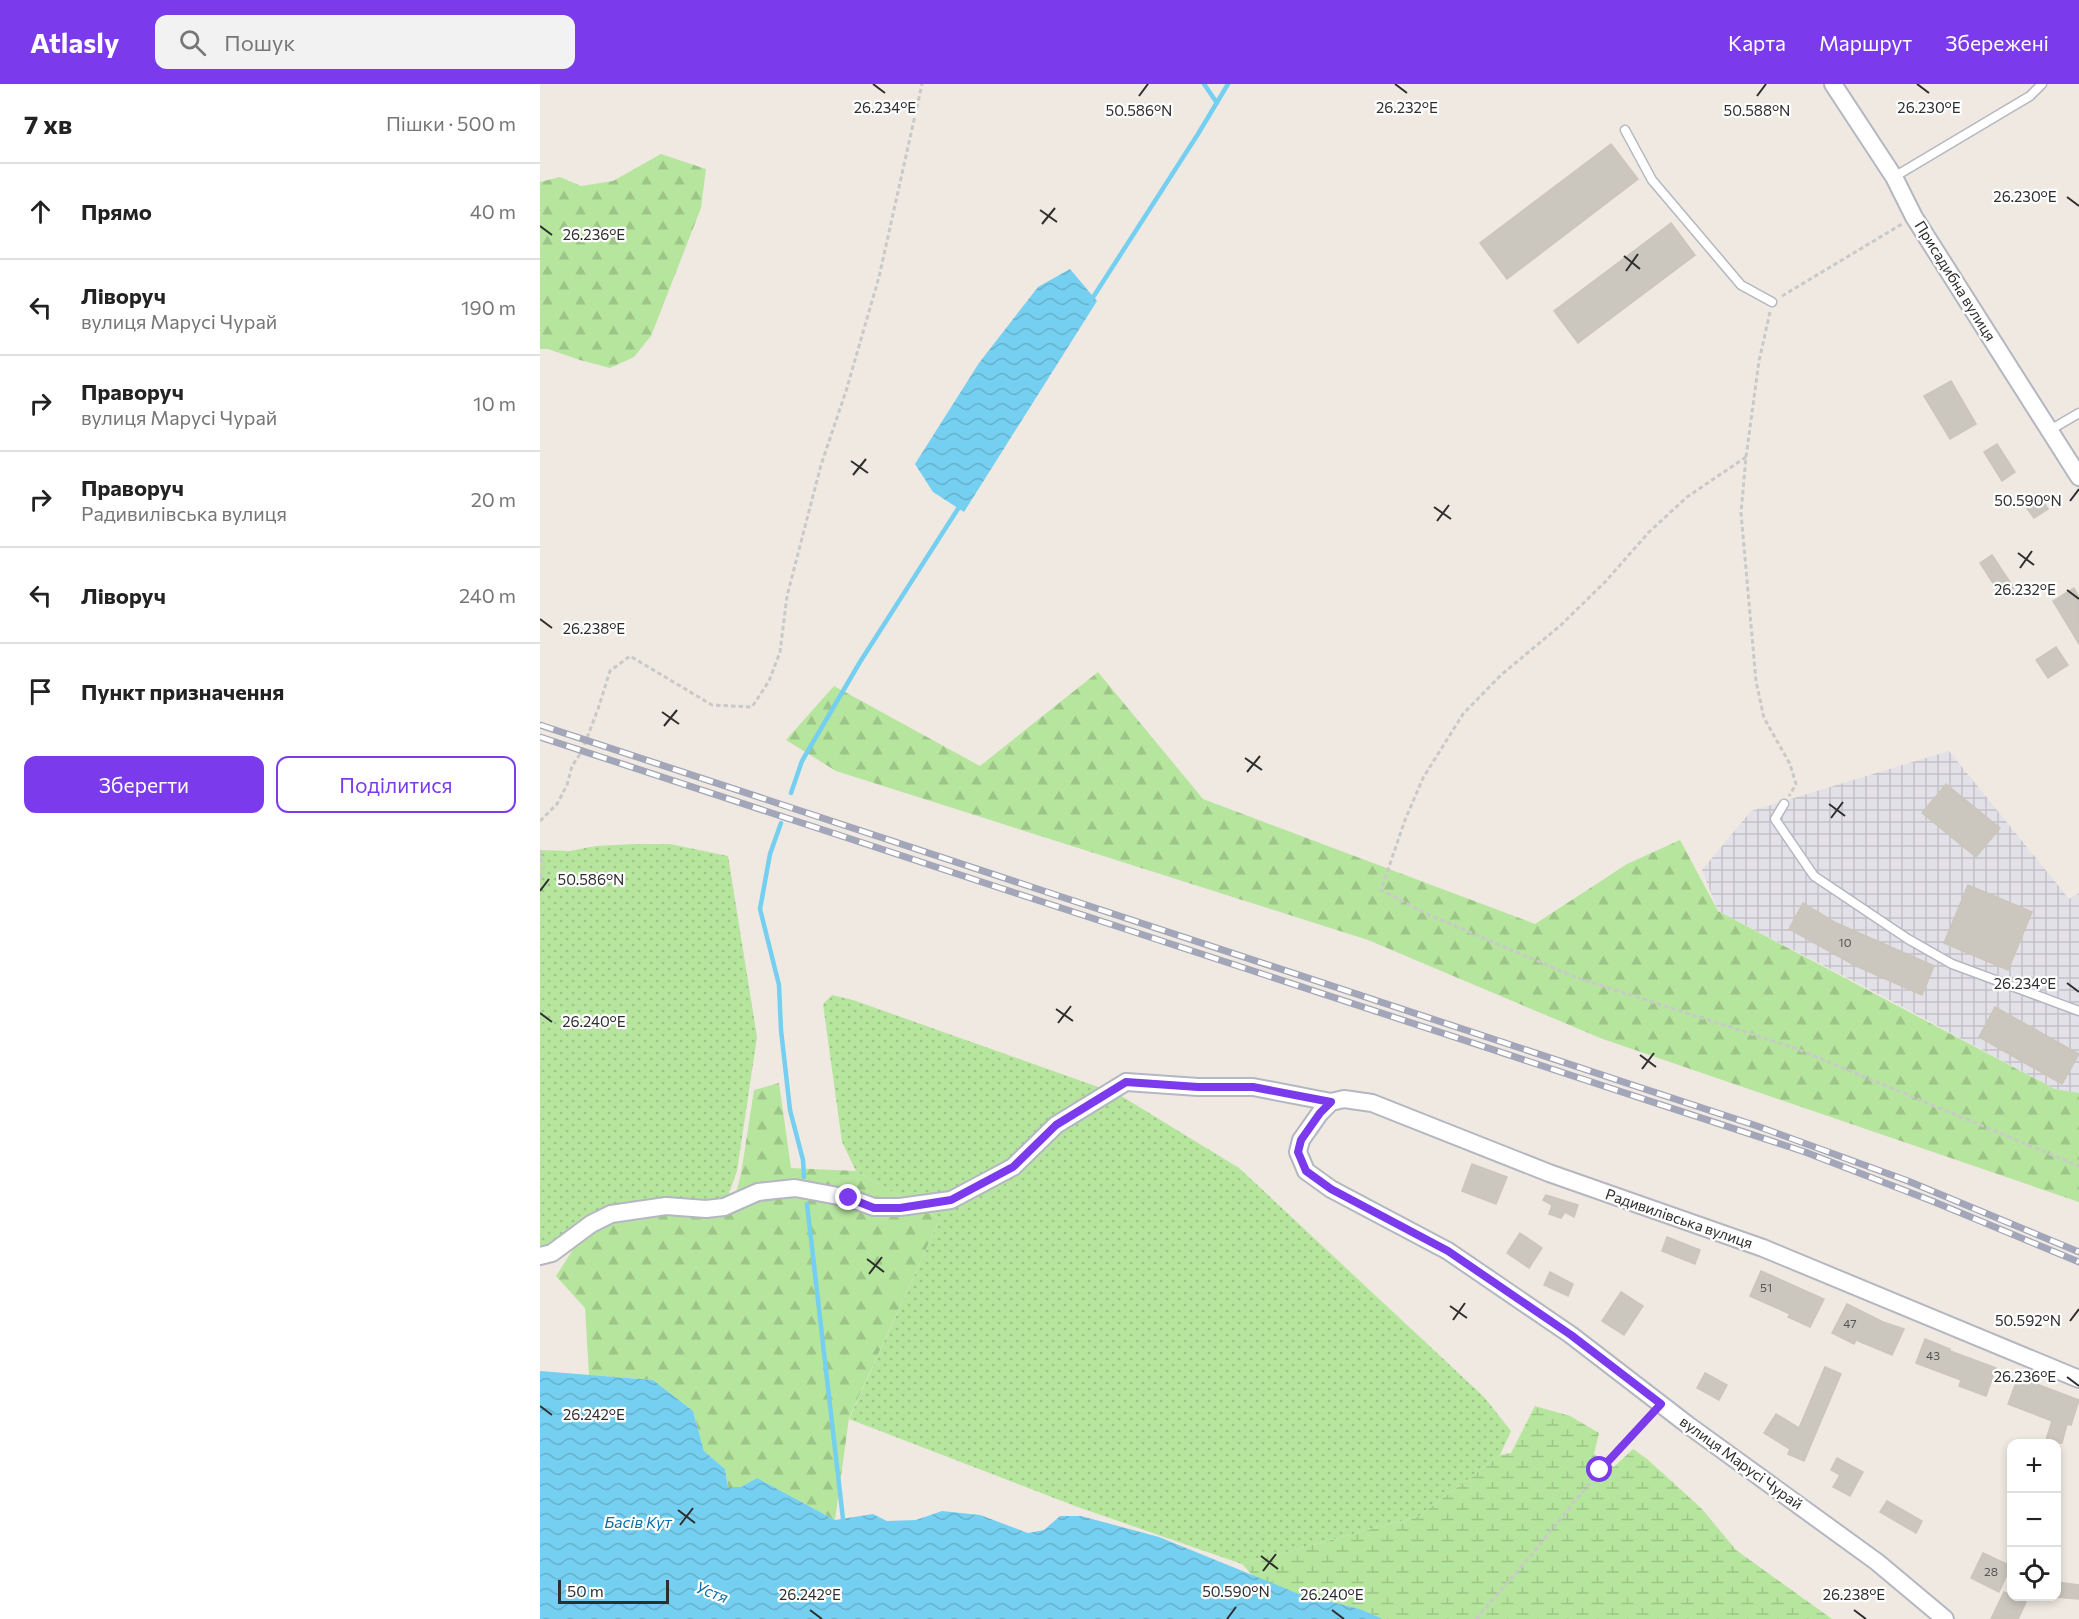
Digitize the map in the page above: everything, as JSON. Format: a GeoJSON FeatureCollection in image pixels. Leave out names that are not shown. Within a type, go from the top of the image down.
{"type":"FeatureCollection","features":[{"type":"Feature","properties":{"kind":"street","name":"Присадибна вулиця"},"geometry":{"type":"LineString","coordinates":[[1833,84],[1894,177],[1914,217],[2079,477]]}},
{"type":"Feature","properties":{"kind":"street","name":"Радивилівська вулиця"},"geometry":{"type":"LineString","coordinates":[[540,1256],[552,1254],[591,1224],[611,1215],[666,1206],[706,1209],[724,1207],[758,1192],[795,1188],[849,1198],[874,1208],[900,1208],[951,1200],[1013,1167],[1056,1125],[1126,1082],[1198,1087],[1253,1087],[1331,1102],[1344,1099],[1372,1103],[1549,1173],[1763,1248],[2079,1379]]}},
{"type":"Feature","properties":{"kind":"street","name":"вулиця Марусі Чурай"},"geometry":{"type":"LineString","coordinates":[[1331,1102],[1320,1113],[1301,1140],[1298,1152],[1306,1171],[1331,1189],[1448,1251],[1571,1335],[1761,1479],[1877,1562],[1945,1619]]}},
{"type":"Feature","properties":{"kind":"lane"},"geometry":{"type":"LineString","coordinates":[[1894,177],[2030,96],[2042,84]]}},
{"type":"Feature","properties":{"kind":"lane"},"geometry":{"type":"LineString","coordinates":[[1625,130],[1652,180],[1734,277],[1741,285],[1772,302]]}},
{"type":"Feature","properties":{"kind":"lane"},"geometry":{"type":"LineString","coordinates":[[2050,430],[2079,413]]}},
{"type":"Feature","properties":{"kind":"lane"},"geometry":{"type":"LineString","coordinates":[[1784,804],[1776,819],[1814,876],[1908,939],[1952,964],[2079,1011]]}},
{"type":"Feature","properties":{"kind":"path"},"geometry":{"type":"LineString","coordinates":[[540,821],[557,804],[567,785],[572,766],[582,751],[598,709],[610,671],[630,656],[712,705],[752,707],[769,681],[780,652],[787,596],[818,476],[846,392],[879,277],[921,84]]}},
{"type":"Feature","properties":{"kind":"path"},"geometry":{"type":"LineString","coordinates":[[1784,804],[1796,784],[1790,764],[1764,718],[1756,681],[1741,513],[1759,361],[1772,302],[1914,217]]}},
{"type":"Feature","properties":{"kind":"path"},"geometry":{"type":"LineString","coordinates":[[1746,457],[1687,497],[1649,532],[1599,589],[1562,625],[1501,675],[1463,714],[1423,777],[1405,820],[1381,890],[1427,914],[1575,977],[1795,1048],[2079,1166]]}},
{"type":"Feature","properties":{"kind":"path"},"geometry":{"type":"LineString","coordinates":[[540,851],[543,868],[540,879]]}},
{"type":"Feature","properties":{"kind":"path"},"geometry":{"type":"LineString","coordinates":[[1476,1619],[1600,1470],[1661,1404]]}},
{"type":"Feature","properties":{"kind":"shaded area"},"geometry":{"type":"Polygon","coordinates":[[[1949,751],[2069,899],[2079,893],[2079,1093],[2055,1089],[1718,911],[1702,870],[1751,811],[1949,751]]]}},
{"type":"Feature","properties":{"kind":"green space"},"geometry":{"type":"Polygon","coordinates":[[[661,154],[706,169],[701,208],[651,336],[634,357],[610,368],[548,349],[540,349],[540,182],[560,177],[581,186],[613,181],[661,154]]]}},
{"type":"Feature","properties":{"kind":"green space"},"geometry":{"type":"Polygon","coordinates":[[[1098,672],[1203,799],[1535,924],[1627,864],[1680,840],[1718,911],[2055,1089],[2079,1093],[2079,1202],[1600,1038],[1368,940],[836,771],[786,740],[834,686],[980,766],[1098,672]]]}},
{"type":"Feature","properties":{"kind":"green space"},"geometry":{"type":"Polygon","coordinates":[[[670,844],[728,856],[757,1037],[737,1171],[724,1207],[611,1214],[540,1256],[540,850],[570,851],[596,846],[670,844]]]}},
{"type":"Feature","properties":{"kind":"green space"},"geometry":{"type":"Polygon","coordinates":[[[832,995],[853,1000],[1118,1094],[1239,1168],[1484,1397],[1511,1431],[1500,1455],[1419,1516],[1242,1564],[1075,1506],[849,1419],[940,1219],[856,1171],[842,1142],[823,1004],[832,995]]]}},
{"type":"Feature","properties":{"kind":"green space"},"geometry":{"type":"Polygon","coordinates":[[[779,1083],[791,1168],[856,1171],[940,1219],[849,1418],[835,1520],[757,1478],[741,1487],[728,1487],[725,1469],[704,1451],[693,1411],[653,1380],[589,1375],[585,1308],[556,1276],[576,1245],[604,1223],[641,1220],[675,1211],[732,1209],[741,1174],[754,1090],[779,1083]]]}},
{"type":"Feature","properties":{"kind":"green space"},"geometry":{"type":"Polygon","coordinates":[[[1535,1406],[1570,1416],[1599,1433],[1594,1454],[1614,1467],[1633,1449],[1647,1459],[1702,1509],[1736,1550],[1832,1619],[1383,1619],[1360,1609],[1299,1594],[1254,1577],[1242,1564],[1419,1516],[1500,1455],[1511,1453],[1535,1406]]]}},
{"type":"Feature","properties":{"kind":"water"},"geometry":{"type":"Polygon","coordinates":[[[1070,269],[1097,301],[964,512],[933,492],[915,464],[979,363],[1038,287],[1070,269]]]}},
{"type":"Feature","properties":{"kind":"water","name":"Басів Кут"},"geometry":{"type":"Polygon","coordinates":[[[540,1371],[653,1380],[693,1411],[704,1451],[725,1469],[728,1487],[741,1487],[757,1478],[835,1520],[873,1514],[887,1521],[916,1520],[942,1511],[980,1515],[1028,1533],[1044,1530],[1060,1516],[1081,1516],[1159,1537],[1299,1594],[1360,1609],[1383,1619],[540,1619],[540,1371]]]}},
{"type":"Feature","properties":{"kind":"building"},"geometry":{"type":"Polygon","coordinates":[[[1611,144],[1638,179],[1507,279],[1480,243],[1611,144]]]}},
{"type":"Feature","properties":{"kind":"building"},"geometry":{"type":"Polygon","coordinates":[[[1671,223],[1695,255],[1578,343],[1554,311],[1671,223]]]}},
{"type":"Feature","properties":{"kind":"building"},"geometry":{"type":"Polygon","coordinates":[[[1951,381],[1976,424],[1950,439],[1924,396],[1951,381]]]}},
{"type":"Feature","properties":{"kind":"building"},"geometry":{"type":"Polygon","coordinates":[[[1997,444],[2015,472],[2002,481],[1984,452],[1997,444]]]}},
{"type":"Feature","properties":{"kind":"building"},"geometry":{"type":"Polygon","coordinates":[[[2038,493],[2048,509],[2034,518],[2023,503],[2038,493]]]}},
{"type":"Feature","properties":{"kind":"building"},"geometry":{"type":"Polygon","coordinates":[[[1992,555],[2014,588],[2002,597],[1980,563],[1992,555]]]}},
{"type":"Feature","properties":{"kind":"building"},"geometry":{"type":"Polygon","coordinates":[[[2074,588],[2079,597],[2079,644],[2053,601],[2074,588]]]}},
{"type":"Feature","properties":{"kind":"building"},"geometry":{"type":"Polygon","coordinates":[[[2056,647],[2068,665],[2048,678],[2036,660],[2056,647]]]}},
{"type":"Feature","properties":{"kind":"building"},"geometry":{"type":"Polygon","coordinates":[[[1946,784],[2000,828],[1976,857],[1922,813],[1946,784]]]}},
{"type":"Feature","properties":{"kind":"building"},"geometry":{"type":"Polygon","coordinates":[[[1968,885],[2032,912],[2008,970],[1944,943],[1968,885]]]}},
{"type":"Feature","properties":{"kind":"building"},"geometry":{"type":"Polygon","coordinates":[[[1803,903],[1834,922],[1934,966],[1922,995],[1856,966],[1789,929],[1803,903]]]}},
{"type":"Feature","properties":{"kind":"building"},"geometry":{"type":"Polygon","coordinates":[[[1995,1007],[2079,1054],[2062,1084],[1979,1037],[1995,1007]]]}},
{"type":"Feature","properties":{"kind":"building"},"geometry":{"type":"Polygon","coordinates":[[[1472,1164],[1507,1177],[1496,1204],[1462,1191],[1472,1164]]]}},
{"type":"Feature","properties":{"kind":"building"},"geometry":{"type":"Polygon","coordinates":[[[1546,1195],[1578,1205],[1574,1217],[1565,1212],[1561,1218],[1549,1214],[1552,1205],[1543,1200],[1546,1195]]]}},
{"type":"Feature","properties":{"kind":"building"},"geometry":{"type":"Polygon","coordinates":[[[1520,1233],[1542,1248],[1529,1268],[1507,1253],[1520,1233]]]}},
{"type":"Feature","properties":{"kind":"building"},"geometry":{"type":"Polygon","coordinates":[[[1667,1237],[1700,1250],[1695,1264],[1662,1251],[1667,1237]]]}},
{"type":"Feature","properties":{"kind":"building"},"geometry":{"type":"Polygon","coordinates":[[[1761,1271],[1824,1299],[1810,1327],[1788,1317],[1790,1314],[1750,1296],[1761,1271]]]}},
{"type":"Feature","properties":{"kind":"building"},"geometry":{"type":"Polygon","coordinates":[[[1550,1272],[1573,1284],[1568,1296],[1544,1285],[1550,1272]]]}},
{"type":"Feature","properties":{"kind":"building"},"geometry":{"type":"Polygon","coordinates":[[[1621,1292],[1643,1306],[1624,1335],[1602,1321],[1621,1292]]]}},
{"type":"Feature","properties":{"kind":"building"},"geometry":{"type":"Polygon","coordinates":[[[1847,1304],[1883,1322],[1904,1329],[1892,1355],[1856,1340],[1854,1344],[1832,1333],[1847,1304]]]}},
{"type":"Feature","properties":{"kind":"building"},"geometry":{"type":"Polygon","coordinates":[[[1925,1339],[1996,1368],[1986,1396],[1959,1386],[1961,1380],[1916,1363],[1925,1339]]]}},
{"type":"Feature","properties":{"kind":"building"},"geometry":{"type":"Polygon","coordinates":[[[1825,1367],[1841,1374],[1804,1461],[1788,1454],[1790,1449],[1764,1433],[1776,1414],[1799,1428],[1825,1367]]]}},
{"type":"Feature","properties":{"kind":"building"},"geometry":{"type":"Polygon","coordinates":[[[1705,1373],[1727,1385],[1719,1400],[1697,1388],[1705,1373]]]}},
{"type":"Feature","properties":{"kind":"building"},"geometry":{"type":"Polygon","coordinates":[[[2018,1377],[2079,1400],[2071,1425],[2067,1424],[2062,1443],[2061,1439],[2046,1439],[2052,1421],[2008,1404],[2018,1377]]]}},
{"type":"Feature","properties":{"kind":"building"},"geometry":{"type":"Polygon","coordinates":[[[1837,1458],[1863,1472],[1850,1496],[1833,1487],[1840,1475],[1831,1470],[1837,1458]]]}},
{"type":"Feature","properties":{"kind":"building"},"geometry":{"type":"Polygon","coordinates":[[[1887,1501],[1922,1521],[1916,1533],[1880,1512],[1887,1501]]]}},
{"type":"Feature","properties":{"kind":"building"},"geometry":{"type":"Polygon","coordinates":[[[1983,1553],[2007,1564],[2007,1575],[1999,1592],[1971,1578],[1983,1553]]]}},
{"type":"Feature","properties":{"kind":"building"},"geometry":{"type":"Polygon","coordinates":[[[2061,1583],[2079,1585],[2079,1599],[2061,1597],[2061,1583]]]}},
{"type":"Feature","properties":{"kind":"building"},"geometry":{"type":"Polygon","coordinates":[[[2004,1592],[2007,1593],[2007,1601],[2026,1602],[2018,1619],[1991,1619],[2004,1592]]]}},
{"type":"Feature","properties":{"kind":"waterway"},"geometry":{"type":"LineString","coordinates":[[1204,84],[1217,103]]}},
{"type":"Feature","properties":{"kind":"waterway"},"geometry":{"type":"LineString","coordinates":[[1090,302],[1228,84]]}},
{"type":"Feature","properties":{"kind":"waterway"},"geometry":{"type":"LineString","coordinates":[[791,793],[802,761],[860,662],[961,504]]}},
{"type":"Feature","properties":{"kind":"waterway"},"geometry":{"type":"LineString","coordinates":[[781,823],[770,854],[760,909],[779,985],[781,1030],[790,1110],[803,1160],[804,1177]]}},
{"type":"Feature","properties":{"kind":"waterway"},"geometry":{"type":"LineString","coordinates":[[807,1204],[843,1519]]}},
{"type":"Feature","properties":{"kind":"railway"},"geometry":{"type":"LineString","coordinates":[[540,725],[1757,1126],[1908,1181],[2079,1252]]}},
{"type":"Feature","properties":{"kind":"railway"},"geometry":{"type":"LineString","coordinates":[[540,737],[1805,1152],[1932,1201],[2079,1262]]}},
{"type":"Feature","properties":{"kind":"route"},"geometry":{"type":"LineString","coordinates":[[849,1198],[874,1208],[900,1208],[951,1200],[1013,1167],[1056,1125],[1126,1082],[1198,1087],[1253,1087],[1331,1102],[1320,1113],[1301,1140],[1298,1152],[1306,1171],[1331,1189],[1448,1251],[1571,1335],[1661,1404],[1600,1470]]}},
{"type":"Feature","properties":{"kind":"water label","name":"Устя"},"geometry":{"type":"Point","coordinates":[712,1592]}}]}
